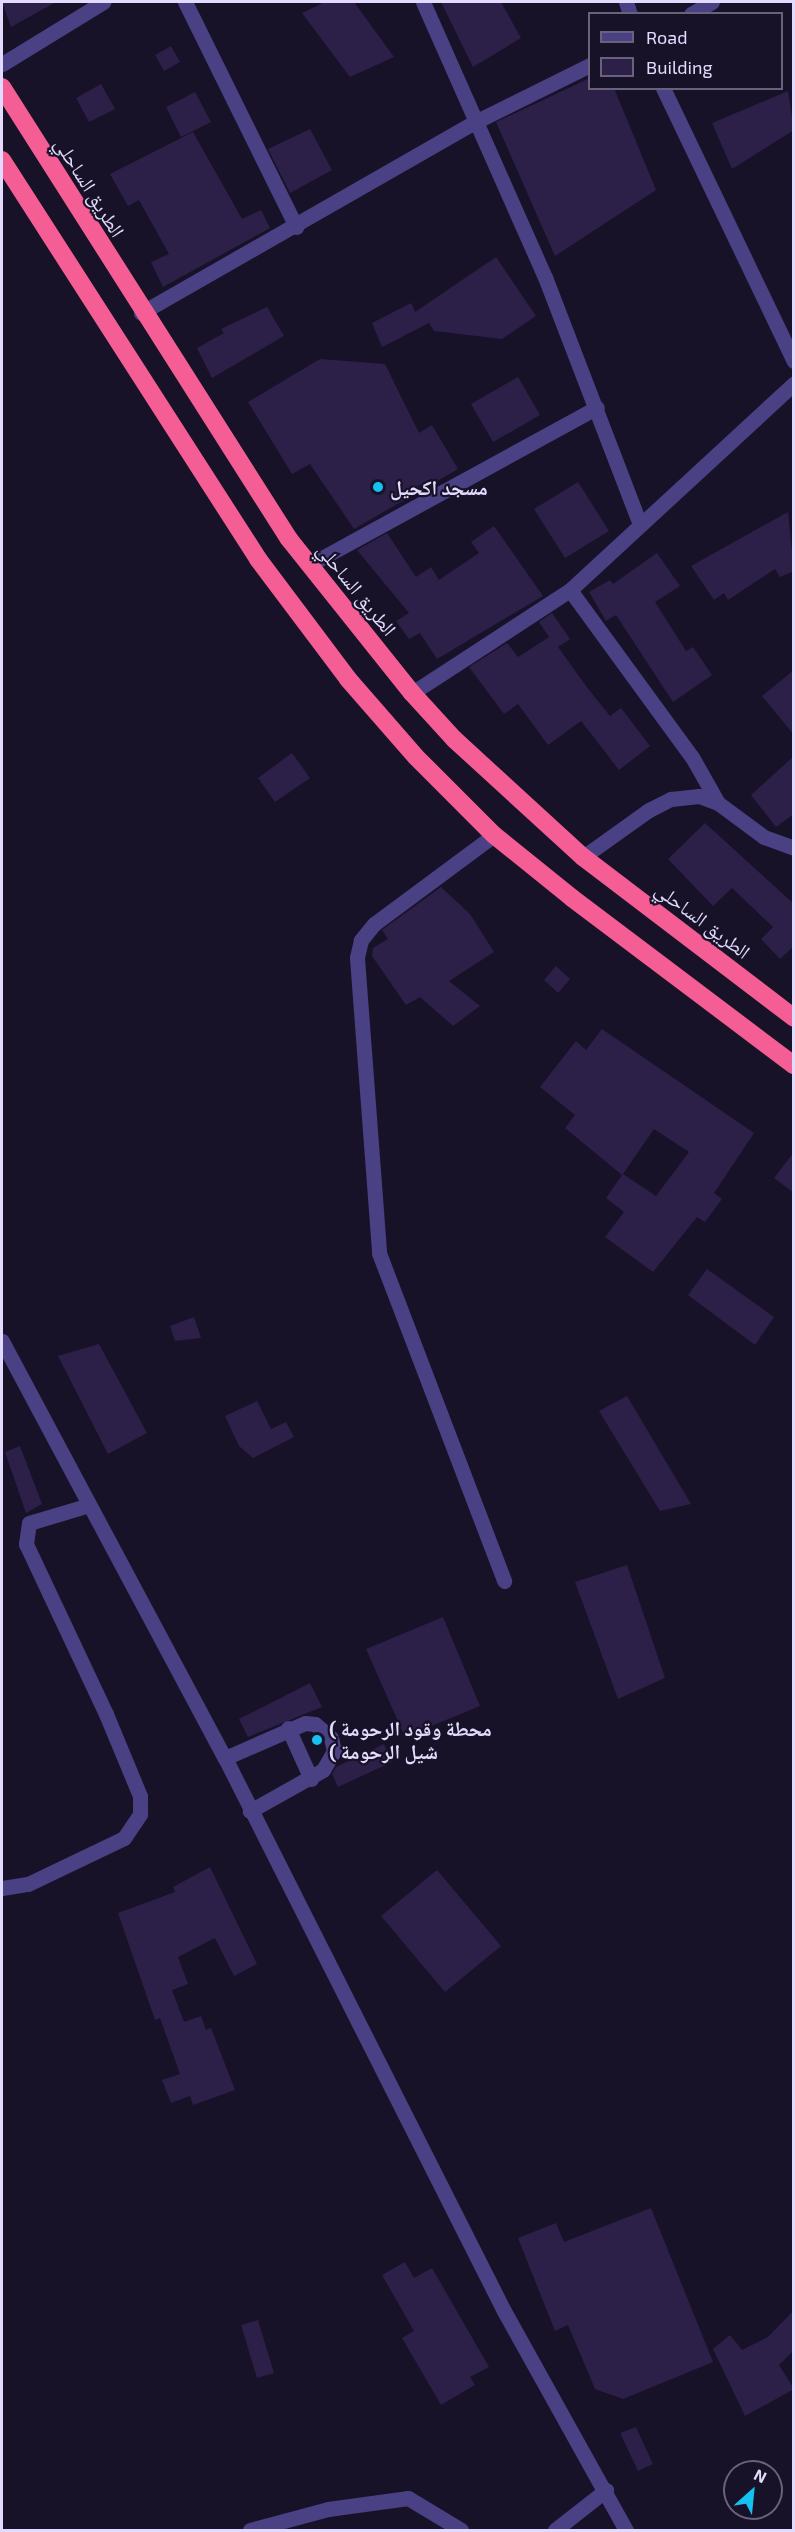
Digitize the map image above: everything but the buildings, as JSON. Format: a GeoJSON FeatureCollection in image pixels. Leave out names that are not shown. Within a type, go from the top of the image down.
{"type":"FeatureCollection","features":[{"type":"Feature","properties":{"kind":"highway","name":"الطريق الساحلي"},"geometry":{"type":"LineString","coordinates":[[2,87],[141,314],[309,565],[412,693],[485,769],[583,857],[794,1018]]}},
{"type":"Feature","properties":{"kind":"highway"},"geometry":{"type":"LineString","coordinates":[[2,160],[258,559],[348,679],[494,834],[794,1065]]}},
{"type":"Feature","properties":{"kind":"street"},"geometry":{"type":"LineString","coordinates":[[2,64],[103,2]]}},
{"type":"Feature","properties":{"kind":"street"},"geometry":{"type":"LineString","coordinates":[[185,2],[296,227]]}},
{"type":"Feature","properties":{"kind":"street"},"geometry":{"type":"LineString","coordinates":[[423,2],[473,123],[597,407],[639,522]]}},
{"type":"Feature","properties":{"kind":"street"},"geometry":{"type":"LineString","coordinates":[[694,12],[712,2]]}},
{"type":"Feature","properties":{"kind":"street"},"geometry":{"type":"LineString","coordinates":[[141,314],[296,227],[473,123],[588,66]]}},
{"type":"Feature","properties":{"kind":"street"},"geometry":{"type":"LineString","coordinates":[[664,90],[794,361]]}},
{"type":"Feature","properties":{"kind":"street"},"geometry":{"type":"LineString","coordinates":[[412,693],[570,590],[639,522],[794,383]]}},
{"type":"Feature","properties":{"kind":"street"},"geometry":{"type":"LineString","coordinates":[[309,565],[597,407]]}},
{"type":"Feature","properties":{"kind":"street"},"geometry":{"type":"LineString","coordinates":[[570,590],[692,757],[718,803]]}},
{"type":"Feature","properties":{"kind":"street"},"geometry":{"type":"LineString","coordinates":[[583,857],[671,799],[699,796],[718,803],[764,837],[794,848]]}},
{"type":"Feature","properties":{"kind":"street"},"geometry":{"type":"LineString","coordinates":[[494,834],[374,924],[361,940],[357,958],[380,1253],[504,1581]]}},
{"type":"Feature","properties":{"kind":"street"},"geometry":{"type":"LineString","coordinates":[[2,1341],[86,1506],[225,1758],[504,2311],[606,2490],[626,2530]]}},
{"type":"Feature","properties":{"kind":"street"},"geometry":{"type":"LineString","coordinates":[[2,1888],[28,1884],[124,1838],[140,1814],[140,1796],[106,1714],[26,1544],[29,1523],[86,1506]]}},
{"type":"Feature","properties":{"kind":"street"},"geometry":{"type":"LineString","coordinates":[[225,1758],[288,1728],[315,1724],[331,1738],[332,1760],[311,1779],[250,1811]]}},
{"type":"Feature","properties":{"kind":"street"},"geometry":{"type":"LineString","coordinates":[[288,1728],[311,1779]]}},
{"type":"Feature","properties":{"kind":"street"},"geometry":{"type":"LineString","coordinates":[[555,2530],[606,2490]]}},
{"type":"Feature","properties":{"kind":"street"},"geometry":{"type":"LineString","coordinates":[[250,2530],[328,2509],[408,2498],[461,2530]]}},
{"type":"Feature","properties":{"kind":"place","name":"مسجد اكحيل"},"geometry":{"type":"Point","coordinates":[378,487]}},
{"type":"Feature","properties":{"kind":"place","name":"( محطة وقود الرحومة ( شيل الرحومة"},"geometry":{"type":"Point","coordinates":[317,1740]}}]}
